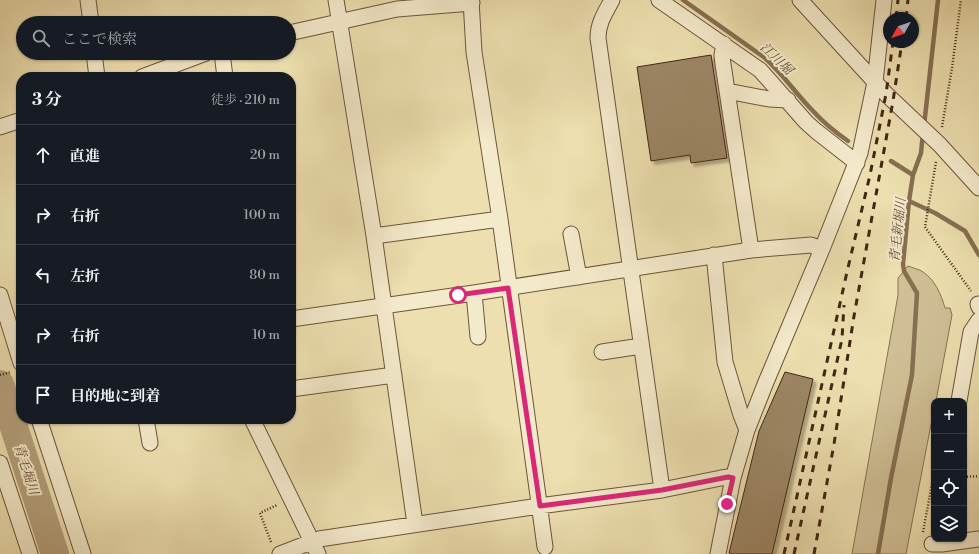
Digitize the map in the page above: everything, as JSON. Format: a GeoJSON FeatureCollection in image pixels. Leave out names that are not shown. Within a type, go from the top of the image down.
{"type":"FeatureCollection","features":[{"type":"Feature","properties":{"kind":"street"},"geometry":{"type":"LineString","coordinates":[[88,0],[90,16]]}},
{"type":"Feature","properties":{"kind":"street"},"geometry":{"type":"LineString","coordinates":[[336,0],[374,236],[415,524]]}},
{"type":"Feature","properties":{"kind":"street"},"geometry":{"type":"LineString","coordinates":[[612,0],[601,19],[598,29],[598,38],[662,490]]}},
{"type":"Feature","properties":{"kind":"street"},"geometry":{"type":"LineString","coordinates":[[659,0],[760,70],[816,131],[857,163]]}},
{"type":"Feature","properties":{"kind":"street"},"geometry":{"type":"LineString","coordinates":[[800,0],[911,119],[937,135],[978,186]]}},
{"type":"Feature","properties":{"kind":"street"},"geometry":{"type":"LineString","coordinates":[[718,554],[733,478],[747,430],[860,153],[875,82],[884,0]]}},
{"type":"Feature","properties":{"kind":"street"},"geometry":{"type":"LineString","coordinates":[[296,32],[397,10],[471,1],[474,52],[500,220],[508,288],[545,547]]}},
{"type":"Feature","properties":{"kind":"street"},"geometry":{"type":"LineString","coordinates":[[724,44],[722,55],[751,250]]}},
{"type":"Feature","properties":{"kind":"street"},"geometry":{"type":"LineString","coordinates":[[95,60],[96,72]]}},
{"type":"Feature","properties":{"kind":"street"},"geometry":{"type":"LineString","coordinates":[[155,72],[187,60]]}},
{"type":"Feature","properties":{"kind":"street"},"geometry":{"type":"LineString","coordinates":[[223,60],[224,72]]}},
{"type":"Feature","properties":{"kind":"street"},"geometry":{"type":"LineString","coordinates":[[727,91],[777,100],[788,100]]}},
{"type":"Feature","properties":{"kind":"street"},"geometry":{"type":"LineString","coordinates":[[0,127],[16,123]]}},
{"type":"Feature","properties":{"kind":"street"},"geometry":{"type":"LineString","coordinates":[[374,236],[500,220]]}},
{"type":"Feature","properties":{"kind":"street"},"geometry":{"type":"LineString","coordinates":[[571,234],[579,276]]}},
{"type":"Feature","properties":{"kind":"street"},"geometry":{"type":"LineString","coordinates":[[296,318],[508,288],[751,250],[811,245],[822,249]]}},
{"type":"Feature","properties":{"kind":"street"},"geometry":{"type":"LineString","coordinates":[[714,255],[726,362],[740,415],[747,430]]}},
{"type":"Feature","properties":{"kind":"street"},"geometry":{"type":"LineString","coordinates":[[474,293],[478,338]]}},
{"type":"Feature","properties":{"kind":"street"},"geometry":{"type":"LineString","coordinates":[[0,295],[16,347]]}},
{"type":"Feature","properties":{"kind":"street"},"geometry":{"type":"LineString","coordinates":[[960,398],[971,332],[979,320]]}},
{"type":"Feature","properties":{"kind":"street"},"geometry":{"type":"LineString","coordinates":[[602,352],[641,346]]}},
{"type":"Feature","properties":{"kind":"street"},"geometry":{"type":"LineString","coordinates":[[296,388],[394,374]]}},
{"type":"Feature","properties":{"kind":"street"},"geometry":{"type":"LineString","coordinates":[[41,424],[82,554]]}},
{"type":"Feature","properties":{"kind":"street"},"geometry":{"type":"LineString","coordinates":[[147,424],[150,443]]}},
{"type":"Feature","properties":{"kind":"street"},"geometry":{"type":"LineString","coordinates":[[254,424],[314,548]]}},
{"type":"Feature","properties":{"kind":"street"},"geometry":{"type":"LineString","coordinates":[[0,463],[30,554]]}},
{"type":"Feature","properties":{"kind":"street"},"geometry":{"type":"LineString","coordinates":[[276,549],[314,548],[415,524],[662,490],[721,478],[733,478]]}},
{"type":"Feature","properties":{"kind":"street"},"geometry":{"type":"LineString","coordinates":[[930,541],[942,544],[979,540]]}},
{"type":"Feature","properties":{"kind":"path"},"geometry":{"type":"LineString","coordinates":[[937,135],[952,68],[961,0]]}},
{"type":"Feature","properties":{"kind":"path"},"geometry":{"type":"LineString","coordinates":[[937,159],[925,221],[926,230],[973,294],[978,305]]}},
{"type":"Feature","properties":{"kind":"path"},"geometry":{"type":"LineString","coordinates":[[967,478],[979,476]]}},
{"type":"Feature","properties":{"kind":"path"},"geometry":{"type":"LineString","coordinates":[[276,549],[260,513],[290,499]]}},
{"type":"Feature","properties":{"kind":"path"},"geometry":{"type":"LineString","coordinates":[[930,541],[932,506]]}},
{"type":"Feature","properties":{"kind":"shaded area"},"geometry":{"type":"Polygon","coordinates":[[[908,266],[918,269],[927,275],[934,283],[945,308],[950,308],[952,315],[937,398],[931,398],[931,425],[906,554],[852,554],[898,295],[898,278],[908,266]]]}},
{"type":"Feature","properties":{"kind":"building"},"geometry":{"type":"Polygon","coordinates":[[[711,55],[727,158],[691,163],[690,155],[651,161],[637,67],[711,55]]]}},
{"type":"Feature","properties":{"kind":"building"},"geometry":{"type":"Polygon","coordinates":[[[785,372],[813,379],[772,554],[729,553],[759,431],[785,372]]]}},
{"type":"Feature","properties":{"kind":"waterway","name":"江川堀"},"geometry":{"type":"LineString","coordinates":[[683,0],[765,58],[817,115],[829,127],[848,141]]}},
{"type":"Feature","properties":{"kind":"waterway","name":"青毛新堀川"},"geometry":{"type":"LineString","coordinates":[[924,126],[938,0]]}},
{"type":"Feature","properties":{"kind":"waterway","name":"青毛新堀川"},"geometry":{"type":"LineString","coordinates":[[878,554],[891,478],[912,375],[917,293],[904,271],[903,264],[909,201],[913,175],[921,153],[923,133]]}},
{"type":"Feature","properties":{"kind":"waterway","name":"江川堀"},"geometry":{"type":"LineString","coordinates":[[891,161],[913,175]]}},
{"type":"Feature","properties":{"kind":"waterway","name":"江川堀"},"geometry":{"type":"LineString","coordinates":[[909,201],[935,213],[965,231],[979,255]]}},
{"type":"Feature","properties":{"kind":"waterway","name":"青毛堀川"},"geometry":{"type":"LineString","coordinates":[[0,384],[55,554]]}},
{"type":"Feature","properties":{"kind":"railway"},"geometry":{"type":"LineString","coordinates":[[897,12],[898,0]]}},
{"type":"Feature","properties":{"kind":"railway"},"geometry":{"type":"LineString","coordinates":[[907,12],[908,0]]}},
{"type":"Feature","properties":{"kind":"railway"},"geometry":{"type":"LineString","coordinates":[[784,554],[870,175],[886,94],[892,48]]}},
{"type":"Feature","properties":{"kind":"railway"},"geometry":{"type":"LineString","coordinates":[[814,554],[901,48]]}},
{"type":"Feature","properties":{"kind":"railway"},"geometry":{"type":"LineString","coordinates":[[794,554],[842,339],[844,305]]}},
{"type":"Feature","properties":{"kind":"route"},"geometry":{"type":"LineString","coordinates":[[458,295],[508,288],[540,506],[662,490],[728,477],[733,478],[727,504]]}}]}
